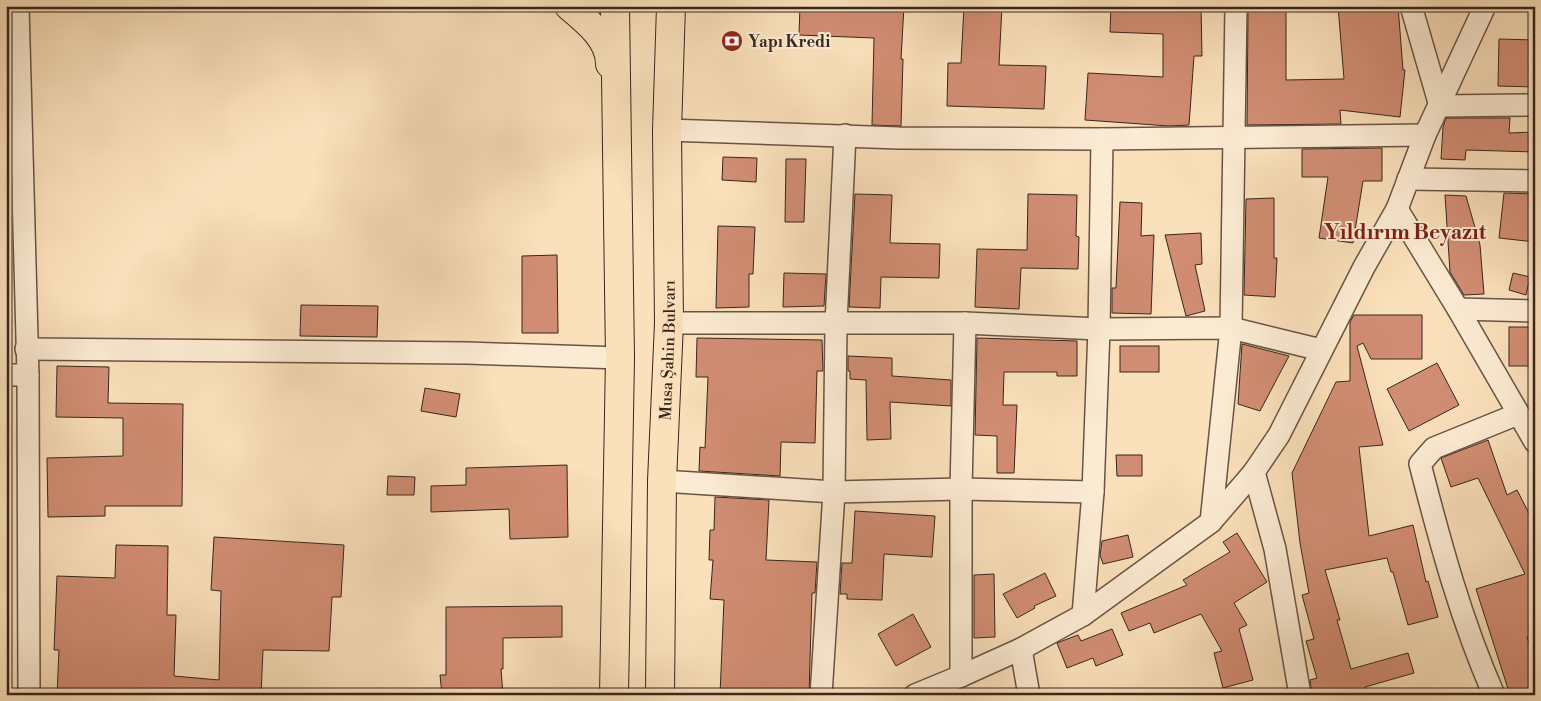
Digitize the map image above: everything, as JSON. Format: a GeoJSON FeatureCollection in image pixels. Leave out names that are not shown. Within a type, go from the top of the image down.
{"type":"FeatureCollection","features":[{"type":"Feature","properties":{"kind":"main road"},"geometry":{"type":"LineString","coordinates":[[570,6],[597,32],[606,46],[610,58],[610,279],[620,358]]}},
{"type":"Feature","properties":{"kind":"main road"},"geometry":{"type":"LineString","coordinates":[[614,695],[620,358],[615,6]]}},
{"type":"Feature","properties":{"kind":"main road","name":"Musa Şahin Bulvarı"},"geometry":{"type":"LineString","coordinates":[[660,695],[662,481],[669,323],[667,130],[672,6]]}},
{"type":"Feature","properties":{"kind":"street"},"geometry":{"type":"LineString","coordinates":[[18,6],[28,375],[29,695]]}},
{"type":"Feature","properties":{"kind":"street"},"geometry":{"type":"LineString","coordinates":[[1211,522],[1231,328],[1236,6]]}},
{"type":"Feature","properties":{"kind":"street"},"geometry":{"type":"LineString","coordinates":[[1410,6],[1442,100]]}},
{"type":"Feature","properties":{"kind":"street"},"geometry":{"type":"LineString","coordinates":[[1422,6],[1442,100]]}},
{"type":"Feature","properties":{"kind":"street"},"geometry":{"type":"LineString","coordinates":[[915,695],[1021,649],[1082,614],[1211,522],[1254,472],[1278,434],[1397,209],[1425,135],[1484,6]]}},
{"type":"Feature","properties":{"kind":"street"},"geometry":{"type":"LineString","coordinates":[[1442,100],[1535,105]]}},
{"type":"Feature","properties":{"kind":"street"},"geometry":{"type":"LineString","coordinates":[[667,130],[899,138],[1102,139],[1425,135]]}},
{"type":"Feature","properties":{"kind":"street"},"geometry":{"type":"LineString","coordinates":[[821,695],[834,492],[836,322],[845,135]]}},
{"type":"Feature","properties":{"kind":"street"},"geometry":{"type":"LineString","coordinates":[[1082,614],[1093,492],[1099,329],[1102,139]]}},
{"type":"Feature","properties":{"kind":"street"},"geometry":{"type":"LineString","coordinates":[[1408,179],[1535,181]]}},
{"type":"Feature","properties":{"kind":"street"},"geometry":{"type":"LineString","coordinates":[[1397,209],[1458,309],[1535,442]]}},
{"type":"Feature","properties":{"kind":"street"},"geometry":{"type":"LineString","coordinates":[[1458,309],[1535,312]]}},
{"type":"Feature","properties":{"kind":"street"},"geometry":{"type":"LineString","coordinates":[[669,323],[965,323],[1099,329],[1231,328],[1321,350]]}},
{"type":"Feature","properties":{"kind":"street"},"geometry":{"type":"LineString","coordinates":[[961,676],[961,489],[965,323]]}},
{"type":"Feature","properties":{"kind":"street"},"geometry":{"type":"LineString","coordinates":[[26,349],[467,353],[620,358]]}},
{"type":"Feature","properties":{"kind":"street"},"geometry":{"type":"LineString","coordinates":[[6,375],[28,375]]}},
{"type":"Feature","properties":{"kind":"street"},"geometry":{"type":"LineString","coordinates":[[1494,695],[1482,668],[1446,565],[1420,464],[1434,448],[1518,414]]}},
{"type":"Feature","properties":{"kind":"street"},"geometry":{"type":"LineString","coordinates":[[1254,472],[1275,550],[1300,695]]}},
{"type":"Feature","properties":{"kind":"street"},"geometry":{"type":"LineString","coordinates":[[662,481],[834,492],[961,489],[1093,492]]}},
{"type":"Feature","properties":{"kind":"street"},"geometry":{"type":"LineString","coordinates":[[1021,649],[1029,695]]}},
{"type":"Feature","properties":{"kind":"building"},"geometry":{"type":"Polygon","coordinates":[[[800,6],[904,6],[901,59],[903,59],[901,126],[872,125],[874,38],[799,35],[800,6]]]}},
{"type":"Feature","properties":{"kind":"building"},"geometry":{"type":"Polygon","coordinates":[[[964,6],[1002,6],[999,65],[1046,66],[1044,109],[947,106],[948,63],[961,63],[964,6]]]}},
{"type":"Feature","properties":{"kind":"building"},"geometry":{"type":"Polygon","coordinates":[[[1111,6],[1201,6],[1202,56],[1194,56],[1189,125],[1169,126],[1085,120],[1088,73],[1163,77],[1163,34],[1110,32],[1111,6]]]}},
{"type":"Feature","properties":{"kind":"building"},"geometry":{"type":"Polygon","coordinates":[[[1338,6],[1398,6],[1403,70],[1405,70],[1400,117],[1340,110],[1341,124],[1247,125],[1248,11],[1286,11],[1286,80],[1344,79],[1338,6]]]}},
{"type":"Feature","properties":{"kind":"building"},"geometry":{"type":"Polygon","coordinates":[[[1499,39],[1535,40],[1535,87],[1498,86],[1499,39]]]}},
{"type":"Feature","properties":{"kind":"building"},"geometry":{"type":"Polygon","coordinates":[[[1446,118],[1510,118],[1509,133],[1535,132],[1535,152],[1466,150],[1465,160],[1441,159],[1443,127],[1446,118]]]}},
{"type":"Feature","properties":{"kind":"building"},"geometry":{"type":"Polygon","coordinates":[[[1382,148],[1382,181],[1363,181],[1353,243],[1319,238],[1328,177],[1302,177],[1302,149],[1382,148]]]}},
{"type":"Feature","properties":{"kind":"building"},"geometry":{"type":"Polygon","coordinates":[[[723,157],[757,158],[756,182],[722,180],[723,157]]]}},
{"type":"Feature","properties":{"kind":"building"},"geometry":{"type":"Polygon","coordinates":[[[786,159],[806,159],[804,222],[785,222],[786,159]]]}},
{"type":"Feature","properties":{"kind":"building"},"geometry":{"type":"Polygon","coordinates":[[[1504,193],[1535,194],[1535,242],[1499,238],[1504,193]]]}},
{"type":"Feature","properties":{"kind":"building"},"geometry":{"type":"Polygon","coordinates":[[[855,194],[892,195],[890,243],[940,244],[939,278],[881,277],[880,308],[849,307],[855,194]]]}},
{"type":"Feature","properties":{"kind":"building"},"geometry":{"type":"Polygon","coordinates":[[[1028,194],[1077,195],[1076,236],[1079,237],[1078,269],[1021,268],[1019,309],[975,307],[977,249],[1027,250],[1028,194]]]}},
{"type":"Feature","properties":{"kind":"building"},"geometry":{"type":"Polygon","coordinates":[[[1445,195],[1466,196],[1480,245],[1484,294],[1464,295],[1450,272],[1445,195]]]}},
{"type":"Feature","properties":{"kind":"building"},"geometry":{"type":"Polygon","coordinates":[[[1274,198],[1274,258],[1277,258],[1275,297],[1244,295],[1246,199],[1274,198]]]}},
{"type":"Feature","properties":{"kind":"building"},"geometry":{"type":"Polygon","coordinates":[[[1120,202],[1142,203],[1141,236],[1154,235],[1151,314],[1112,313],[1112,288],[1116,288],[1120,202]]]}},
{"type":"Feature","properties":{"kind":"building"},"geometry":{"type":"Polygon","coordinates":[[[718,226],[755,227],[753,274],[749,274],[749,307],[716,308],[718,226]]]}},
{"type":"Feature","properties":{"kind":"building"},"geometry":{"type":"Polygon","coordinates":[[[1201,233],[1202,264],[1195,265],[1205,311],[1186,316],[1165,235],[1201,233]]]}},
{"type":"Feature","properties":{"kind":"building"},"geometry":{"type":"Polygon","coordinates":[[[557,255],[558,333],[522,333],[522,256],[557,255]]]}},
{"type":"Feature","properties":{"kind":"building"},"geometry":{"type":"Polygon","coordinates":[[[784,273],[826,274],[824,306],[783,307],[784,273]]]}},
{"type":"Feature","properties":{"kind":"building"},"geometry":{"type":"Polygon","coordinates":[[[1513,273],[1530,277],[1526,295],[1509,290],[1513,273]]]}},
{"type":"Feature","properties":{"kind":"building"},"geometry":{"type":"Polygon","coordinates":[[[301,305],[378,306],[377,337],[300,336],[301,305]]]}},
{"type":"Feature","properties":{"kind":"building"},"geometry":{"type":"Polygon","coordinates":[[[1354,315],[1422,315],[1422,359],[1371,359],[1363,343],[1357,346],[1383,445],[1359,447],[1369,536],[1413,525],[1426,582],[1428,581],[1438,617],[1408,625],[1393,572],[1391,572],[1387,558],[1325,570],[1340,620],[1337,620],[1351,669],[1408,653],[1414,673],[1365,687],[1367,695],[1312,695],[1310,680],[1317,678],[1306,641],[1314,639],[1302,595],[1309,593],[1300,543],[1292,473],[1336,382],[1350,381],[1350,322],[1354,315]]]}},
{"type":"Feature","properties":{"kind":"building"},"geometry":{"type":"Polygon","coordinates":[[[1509,327],[1535,327],[1535,366],[1509,366],[1509,327]]]}},
{"type":"Feature","properties":{"kind":"building"},"geometry":{"type":"Polygon","coordinates":[[[697,338],[822,340],[823,371],[817,371],[815,443],[781,442],[780,476],[699,471],[700,447],[705,448],[708,377],[696,377],[697,338]]]}},
{"type":"Feature","properties":{"kind":"building"},"geometry":{"type":"Polygon","coordinates":[[[977,338],[1077,341],[1077,376],[1057,376],[1057,372],[1004,372],[1003,405],[1017,405],[1014,473],[997,473],[997,436],[975,435],[977,338]]]}},
{"type":"Feature","properties":{"kind":"building"},"geometry":{"type":"Polygon","coordinates":[[[1242,344],[1289,356],[1260,411],[1238,404],[1242,344]]]}},
{"type":"Feature","properties":{"kind":"building"},"geometry":{"type":"Polygon","coordinates":[[[1120,346],[1159,346],[1159,372],[1120,372],[1120,346]]]}},
{"type":"Feature","properties":{"kind":"building"},"geometry":{"type":"Polygon","coordinates":[[[848,356],[892,358],[892,376],[951,380],[951,406],[890,402],[891,439],[867,440],[866,380],[850,379],[848,356]]]}},
{"type":"Feature","properties":{"kind":"building"},"geometry":{"type":"Polygon","coordinates":[[[1437,363],[1459,405],[1409,431],[1387,389],[1437,363]]]}},
{"type":"Feature","properties":{"kind":"building"},"geometry":{"type":"Polygon","coordinates":[[[57,366],[109,367],[108,403],[183,404],[182,506],[105,506],[105,516],[48,517],[47,458],[123,456],[123,418],[56,417],[57,366]]]}},
{"type":"Feature","properties":{"kind":"building"},"geometry":{"type":"Polygon","coordinates":[[[425,388],[460,394],[456,417],[421,411],[425,388]]]}},
{"type":"Feature","properties":{"kind":"building"},"geometry":{"type":"Polygon","coordinates":[[[1488,440],[1507,495],[1517,490],[1535,525],[1535,634],[1527,637],[1535,663],[1535,695],[1510,695],[1476,589],[1525,574],[1478,478],[1451,487],[1441,458],[1488,440]]]}},
{"type":"Feature","properties":{"kind":"building"},"geometry":{"type":"Polygon","coordinates":[[[1116,455],[1142,455],[1142,476],[1117,476],[1116,455]]]}},
{"type":"Feature","properties":{"kind":"building"},"geometry":{"type":"Polygon","coordinates":[[[567,465],[568,537],[510,539],[509,509],[431,512],[431,486],[466,485],[466,468],[567,465]]]}},
{"type":"Feature","properties":{"kind":"building"},"geometry":{"type":"Polygon","coordinates":[[[388,476],[415,477],[414,495],[387,495],[388,476]]]}},
{"type":"Feature","properties":{"kind":"building"},"geometry":{"type":"Polygon","coordinates":[[[715,497],[769,500],[766,560],[817,562],[815,593],[812,593],[809,695],[720,695],[724,600],[710,599],[713,560],[709,560],[710,530],[714,530],[715,497]]]}},
{"type":"Feature","properties":{"kind":"building"},"geometry":{"type":"Polygon","coordinates":[[[855,511],[935,516],[932,557],[884,554],[882,600],[847,599],[847,594],[840,594],[842,563],[852,563],[855,511]]]}},
{"type":"Feature","properties":{"kind":"building"},"geometry":{"type":"Polygon","coordinates":[[[1237,533],[1267,582],[1234,603],[1247,625],[1239,629],[1253,680],[1223,688],[1214,653],[1222,651],[1201,614],[1154,633],[1150,623],[1129,631],[1121,613],[1187,585],[1183,580],[1230,552],[1223,542],[1237,533]]]}},
{"type":"Feature","properties":{"kind":"building"},"geometry":{"type":"Polygon","coordinates":[[[1128,535],[1133,557],[1103,564],[1100,555],[1102,541],[1128,535]]]}},
{"type":"Feature","properties":{"kind":"building"},"geometry":{"type":"Polygon","coordinates":[[[214,537],[344,545],[341,597],[332,597],[329,651],[263,650],[261,695],[57,695],[59,650],[54,650],[57,576],[115,578],[116,545],[168,546],[167,615],[176,615],[174,676],[219,680],[221,591],[211,590],[214,537]]]}},
{"type":"Feature","properties":{"kind":"building"},"geometry":{"type":"Polygon","coordinates":[[[1045,573],[1056,596],[1034,606],[1035,608],[1017,618],[1003,594],[1045,573]]]}},
{"type":"Feature","properties":{"kind":"building"},"geometry":{"type":"Polygon","coordinates":[[[994,574],[995,637],[974,638],[974,575],[994,574]]]}},
{"type":"Feature","properties":{"kind":"building"},"geometry":{"type":"Polygon","coordinates":[[[562,606],[562,637],[503,638],[503,669],[501,669],[503,695],[442,695],[440,675],[446,675],[446,607],[562,606]]]}},
{"type":"Feature","properties":{"kind":"building"},"geometry":{"type":"Polygon","coordinates":[[[913,614],[931,647],[896,666],[878,634],[913,614]]]}},
{"type":"Feature","properties":{"kind":"building"},"geometry":{"type":"Polygon","coordinates":[[[1112,629],[1123,655],[1096,666],[1093,658],[1067,668],[1057,643],[1078,635],[1081,641],[1112,629]]]}},
{"type":"Feature","properties":{"kind":"place","name":"Yapı Kredi"},"geometry":{"type":"Point","coordinates":[732,41]}},
{"type":"Feature","properties":{"kind":"district","name":"Yıldırım Beyazıt"},"geometry":{"type":"Point","coordinates":[1405,232]}}]}
